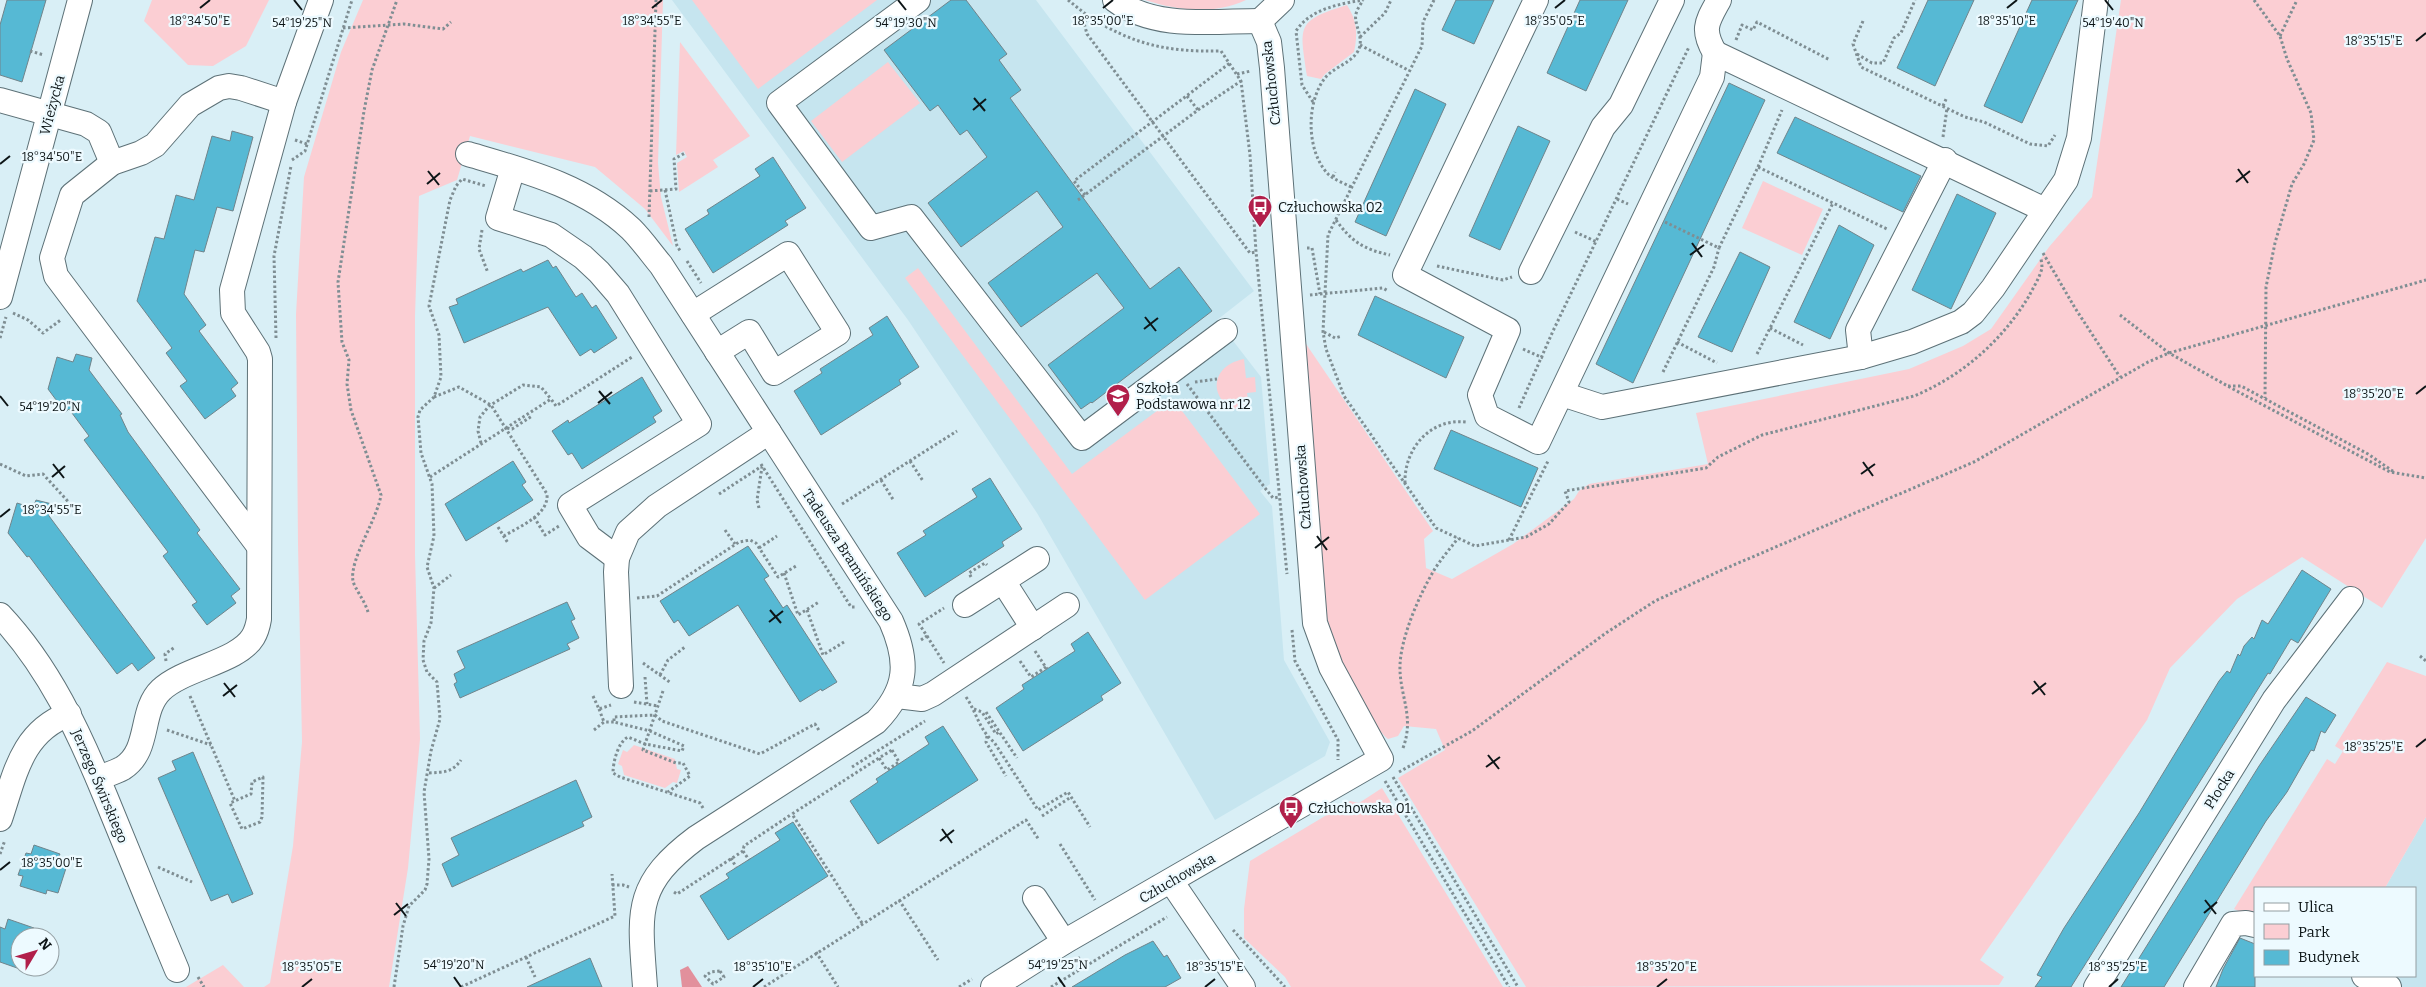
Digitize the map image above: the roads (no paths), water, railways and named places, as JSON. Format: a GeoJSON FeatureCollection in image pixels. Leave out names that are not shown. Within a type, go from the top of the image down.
{"type":"FeatureCollection","features":[{"type":"Feature","properties":{"kind":"street","name":"Wieżycka"},"geometry":{"type":"LineString","coordinates":[[4,303],[49,115],[80,0]]}},
{"type":"Feature","properties":{"kind":"street"},"geometry":{"type":"LineString","coordinates":[[98,778],[123,768],[131,761],[140,748],[149,709],[160,690],[182,677],[245,647],[254,636],[260,619],[258,545],[260,359],[258,352],[233,313],[232,290],[284,102],[321,0]]}},
{"type":"Feature","properties":{"kind":"street"},"geometry":{"type":"LineString","coordinates":[[918,0],[779,103],[871,228],[911,217],[1082,438],[1181,376],[1225,331]]}},
{"type":"Feature","properties":{"kind":"street","name":"Człuchowska"},"geometry":{"type":"LineString","coordinates":[[984,982],[1064,942],[1381,759],[1331,667],[1315,623],[1269,42],[1260,21],[1172,21],[1144,14],[1114,0]]}},
{"type":"Feature","properties":{"kind":"street"},"geometry":{"type":"LineString","coordinates":[[1260,21],[1282,0]]}},
{"type":"Feature","properties":{"kind":"street"},"geometry":{"type":"LineString","coordinates":[[1536,0],[1405,275],[1508,330],[1480,395],[1486,416],[1538,442],[1724,50]]}},
{"type":"Feature","properties":{"kind":"street"},"geometry":{"type":"LineString","coordinates":[[1524,274],[1603,127],[1621,105],[1672,0]]}},
{"type":"Feature","properties":{"kind":"street"},"geometry":{"type":"LineString","coordinates":[[1719,0],[1706,25],[1708,40],[1724,50],[2045,210]]}},
{"type":"Feature","properties":{"kind":"street"},"geometry":{"type":"LineString","coordinates":[[1562,394],[1602,407],[1861,357],[1912,342],[1962,322],[1973,313],[1993,288],[2066,180],[2079,138],[2096,0]]}},
{"type":"Feature","properties":{"kind":"street"},"geometry":{"type":"LineString","coordinates":[[258,545],[56,276],[52,258],[72,195],[112,163],[154,145],[166,134],[180,114],[190,104],[219,88],[229,86],[284,102]]}},
{"type":"Feature","properties":{"kind":"street"},"geometry":{"type":"LineString","coordinates":[[0,100],[86,124],[99,132],[112,163]]}},
{"type":"Feature","properties":{"kind":"street","name":"Tadeusza Bramińskiego"},"geometry":{"type":"LineString","coordinates":[[468,154],[564,185],[585,196],[631,229],[661,265],[693,314],[891,621],[901,645],[903,663],[896,696],[876,722],[696,838],[637,886],[644,902],[642,933],[645,987]]}},
{"type":"Feature","properties":{"kind":"street"},"geometry":{"type":"LineString","coordinates":[[1861,357],[1858,330],[1905,238],[1940,158]]}},
{"type":"Feature","properties":{"kind":"street"},"geometry":{"type":"LineString","coordinates":[[513,168],[498,218],[551,235],[583,257],[610,284],[640,355],[700,424],[570,505],[589,537],[617,558]]}},
{"type":"Feature","properties":{"kind":"street"},"geometry":{"type":"LineString","coordinates":[[693,314],[788,254],[838,332],[774,373],[748,332],[717,352]]}},
{"type":"Feature","properties":{"kind":"street"},"geometry":{"type":"LineString","coordinates":[[621,686],[617,558],[628,532],[657,506],[769,432]]}},
{"type":"Feature","properties":{"kind":"street"},"geometry":{"type":"LineString","coordinates":[[964,605],[1037,559]]}},
{"type":"Feature","properties":{"kind":"street"},"geometry":{"type":"LineString","coordinates":[[1002,581],[1033,628]]}},
{"type":"Feature","properties":{"kind":"street","name":"Płocka"},"geometry":{"type":"LineString","coordinates":[[2096,987],[2274,700],[2351,598]]}},
{"type":"Feature","properties":{"kind":"street"},"geometry":{"type":"LineString","coordinates":[[896,696],[922,698],[933,694],[1067,605]]}},
{"type":"Feature","properties":{"kind":"street","name":"Jerzego Świrskiego"},"geometry":{"type":"LineString","coordinates":[[0,615],[18,634],[36,659],[70,714],[177,970]]}},
{"type":"Feature","properties":{"kind":"street"},"geometry":{"type":"LineString","coordinates":[[0,819],[16,770],[28,746],[40,730],[70,714]]}},
{"type":"Feature","properties":{"kind":"street"},"geometry":{"type":"LineString","coordinates":[[1171,881],[1243,987]]}},
{"type":"Feature","properties":{"kind":"street"},"geometry":{"type":"LineString","coordinates":[[1035,898],[1064,942]]}},
{"type":"Feature","properties":{"kind":"street"},"geometry":{"type":"LineString","coordinates":[[2196,987],[2233,924],[2254,925]]}},
{"type":"Feature","properties":{"kind":"street"},"geometry":{"type":"LineString","coordinates":[[2366,977],[2389,987]]}},
{"type":"Feature","properties":{"kind":"place","name":"Człuchowska 02"},"geometry":{"type":"Point","coordinates":[1260,228]}},
{"type":"Feature","properties":{"kind":"place","name":"Szkoła Podstawowa nr 12"},"geometry":{"type":"Point","coordinates":[1118,417]}},
{"type":"Feature","properties":{"kind":"place","name":"Człuchowska 01"},"geometry":{"type":"Point","coordinates":[1291,829]}}]}
